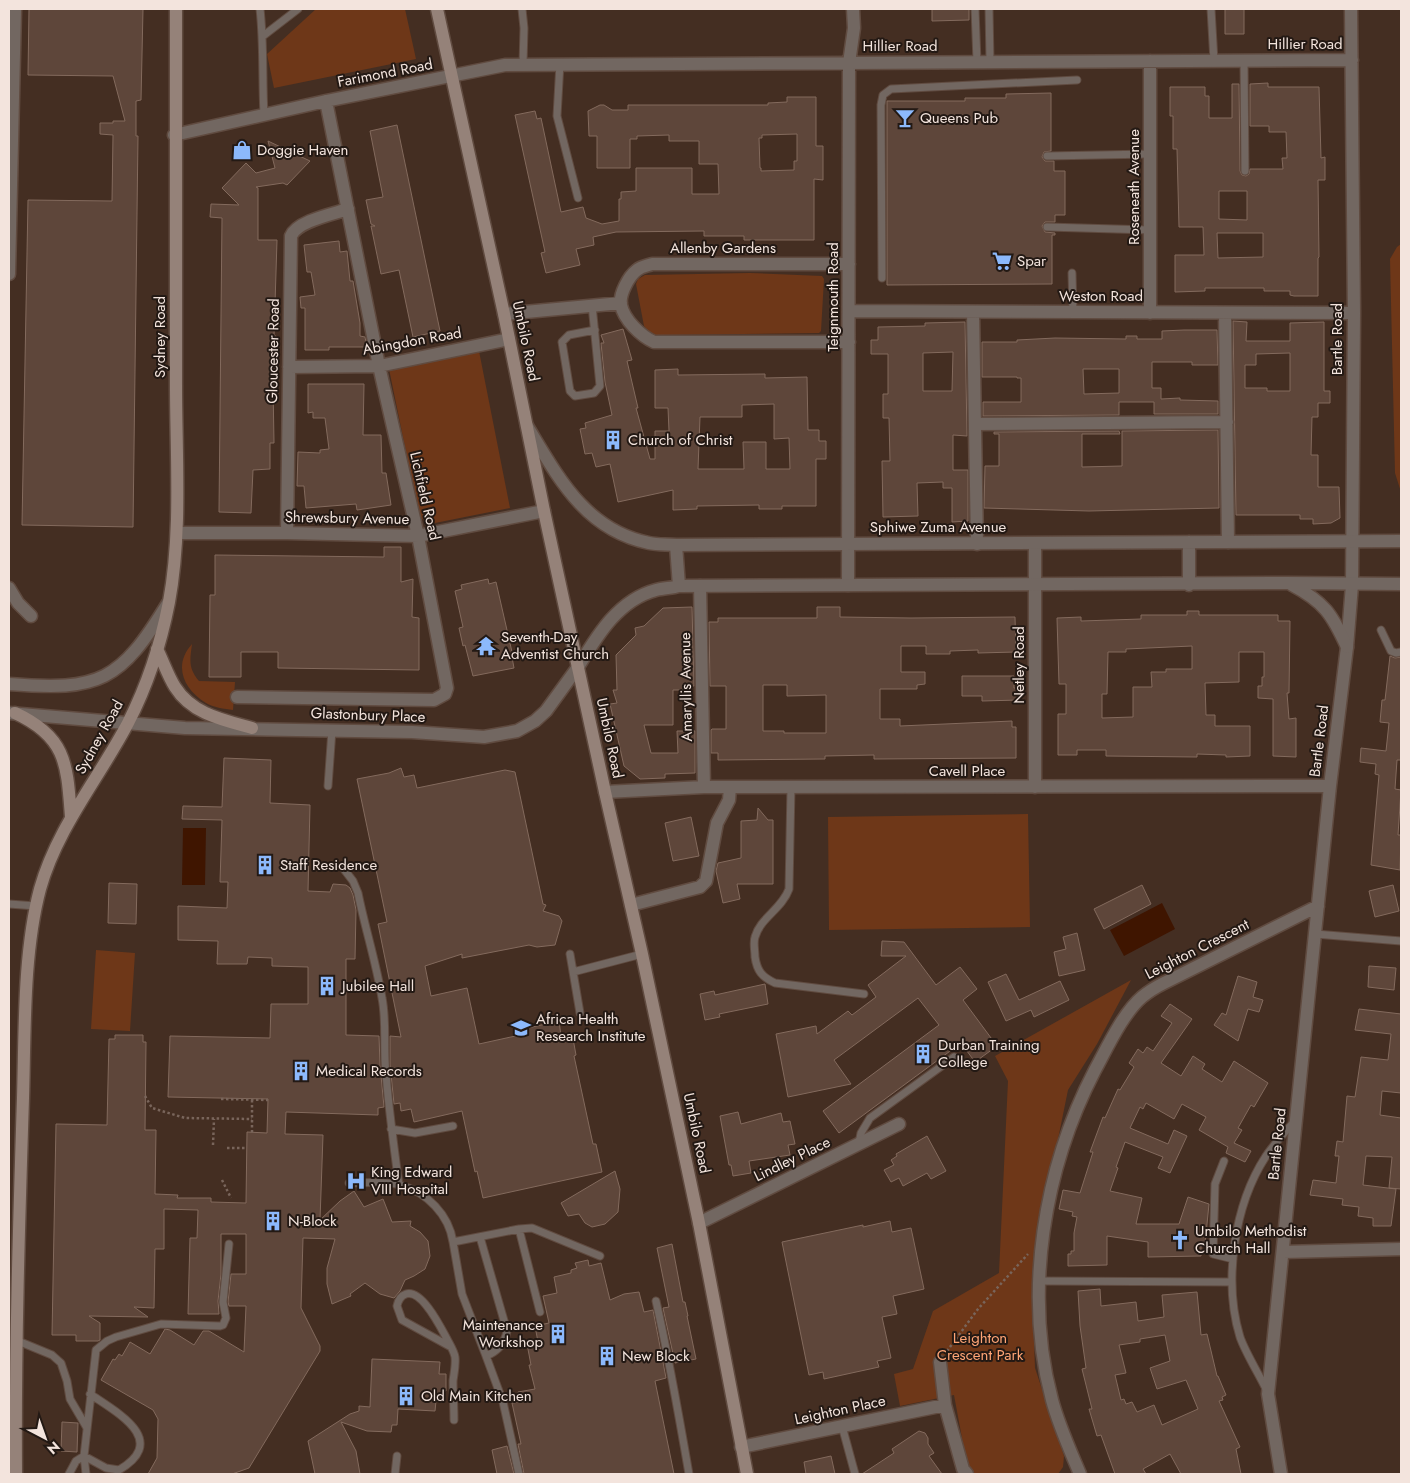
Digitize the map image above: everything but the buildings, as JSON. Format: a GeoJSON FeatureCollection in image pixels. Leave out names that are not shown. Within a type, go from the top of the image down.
{"type":"FeatureCollection","features":[{"type":"Feature","properties":{"kind":"main road","name":"Sydney Road"},"geometry":{"type":"LineString","coordinates":[[16,1474],[26,1000],[36,906],[46,872],[71,818],[128,723],[144,687],[157,649],[169,601],[177,533],[174,135],[176,9]]}},
{"type":"Feature","properties":{"kind":"main road","name":"Umbilo Road"},"geometry":{"type":"LineString","coordinates":[[437,9],[699,1223],[747,1474]]}},
{"type":"Feature","properties":{"kind":"main road"},"geometry":{"type":"LineString","coordinates":[[157,649],[174,686],[192,706],[208,715],[252,728]]}},
{"type":"Feature","properties":{"kind":"main road"},"geometry":{"type":"LineString","coordinates":[[12,713],[31,721],[43,729],[52,738],[60,751],[68,779],[71,818]]}},
{"type":"Feature","properties":{"kind":"street"},"geometry":{"type":"LineString","coordinates":[[9,274],[10,131],[15,9]]}},
{"type":"Feature","properties":{"kind":"street","name":"Teignmouth Road"},"geometry":{"type":"LineString","coordinates":[[848,586],[849,63],[854,28],[853,9]]}},
{"type":"Feature","properties":{"kind":"street","name":"Bartle Road"},"geometry":{"type":"LineString","coordinates":[[1281,1474],[1268,1394],[1352,585],[1354,313],[1351,9]]}},
{"type":"Feature","properties":{"kind":"street","name":"Hillier Road"},"geometry":{"type":"LineString","coordinates":[[450,76],[505,65],[522,64],[1352,60]]}},
{"type":"Feature","properties":{"kind":"street","name":"Roseneath Avenue"},"geometry":{"type":"LineString","coordinates":[[1150,61],[1150,313]]}},
{"type":"Feature","properties":{"kind":"street","name":"Farimond Road"},"geometry":{"type":"LineString","coordinates":[[174,135],[264,114],[450,76]]}},
{"type":"Feature","properties":{"kind":"street","name":"Lichfield Road"},"geometry":{"type":"LineString","coordinates":[[237,697],[434,700],[445,694],[447,684],[418,536],[379,366],[326,101]]}},
{"type":"Feature","properties":{"kind":"street","name":"Gloucester Road"},"geometry":{"type":"LineString","coordinates":[[287,533],[291,236],[293,231],[300,225],[348,209]]}},
{"type":"Feature","properties":{"kind":"street","name":"Allenby Gardens"},"geometry":{"type":"LineString","coordinates":[[620,303],[626,284],[635,271],[652,264],[849,264]]}},
{"type":"Feature","properties":{"kind":"street"},"geometry":{"type":"LineString","coordinates":[[504,314],[620,303],[626,317],[639,332],[654,342],[673,344],[849,342]]}},
{"type":"Feature","properties":{"kind":"street","name":"Weston Road"},"geometry":{"type":"LineString","coordinates":[[849,311],[1354,313]]}},
{"type":"Feature","properties":{"kind":"street"},"geometry":{"type":"LineString","coordinates":[[973,312],[977,544]]}},
{"type":"Feature","properties":{"kind":"street"},"geometry":{"type":"LineString","coordinates":[[1225,313],[1228,542]]}},
{"type":"Feature","properties":{"kind":"street","name":"Abingdon Road"},"geometry":{"type":"LineString","coordinates":[[289,367],[379,366],[509,339]]}},
{"type":"Feature","properties":{"kind":"street"},"geometry":{"type":"LineString","coordinates":[[974,424],[1227,422]]}},
{"type":"Feature","properties":{"kind":"street","name":"Sphiwe Zuma Avenue"},"geometry":{"type":"LineString","coordinates":[[527,426],[558,476],[585,510],[601,523],[636,540],[651,543],[676,545],[1401,541]]}},
{"type":"Feature","properties":{"kind":"street","name":"Shrewsbury Avenue"},"geometry":{"type":"LineString","coordinates":[[177,533],[418,536],[544,511]]}},
{"type":"Feature","properties":{"kind":"street"},"geometry":{"type":"LineString","coordinates":[[1189,542],[1189,584]]}},
{"type":"Feature","properties":{"kind":"street","name":"Netley Road"},"geometry":{"type":"LineString","coordinates":[[1035,787],[1036,544]]}},
{"type":"Feature","properties":{"kind":"street"},"geometry":{"type":"LineString","coordinates":[[676,545],[679,586]]}},
{"type":"Feature","properties":{"kind":"street"},"geometry":{"type":"LineString","coordinates":[[1289,583],[1309,594],[1323,605],[1334,620],[1347,647]]}},
{"type":"Feature","properties":{"kind":"street"},"geometry":{"type":"LineString","coordinates":[[578,667],[598,634],[618,612],[640,597],[655,590],[679,586],[1401,584]]}},
{"type":"Feature","properties":{"kind":"street","name":"Amaryllis Avenue"},"geometry":{"type":"LineString","coordinates":[[700,586],[704,787]]}},
{"type":"Feature","properties":{"kind":"street"},"geometry":{"type":"LineString","coordinates":[[9,588],[18,603],[31,616]]}},
{"type":"Feature","properties":{"kind":"street"},"geometry":{"type":"LineString","coordinates":[[9,684],[68,686],[110,675],[128,660],[142,643],[169,601]]}},
{"type":"Feature","properties":{"kind":"street","name":"Glastonbury Place"},"geometry":{"type":"LineString","coordinates":[[12,713],[185,728],[412,732],[484,737],[517,731],[535,721],[546,711],[578,667]]}},
{"type":"Feature","properties":{"kind":"street","name":"Cavell Place"},"geometry":{"type":"LineString","coordinates":[[605,792],[704,787],[1330,786]]}},
{"type":"Feature","properties":{"kind":"street"},"geometry":{"type":"LineString","coordinates":[[631,905],[700,887],[706,881],[717,823],[729,800],[730,787]]}},
{"type":"Feature","properties":{"kind":"street","name":"Leighton Crescent"},"geometry":{"type":"LineString","coordinates":[[1080,1474],[1052,1398],[1040,1326],[1042,1238],[1055,1171],[1076,1109],[1108,1046],[1134,1005],[1141,998],[1164,983],[1318,906]]}},
{"type":"Feature","properties":{"kind":"street","name":"Lindley Place"},"geometry":{"type":"LineString","coordinates":[[699,1223],[899,1124]]}},
{"type":"Feature","properties":{"kind":"street"},"geometry":{"type":"LineString","coordinates":[[1283,1252],[1401,1249]]}},
{"type":"Feature","properties":{"kind":"street"},"geometry":{"type":"LineString","coordinates":[[940,1362],[945,1405],[963,1469],[967,1474]]}},
{"type":"Feature","properties":{"kind":"street","name":"Leighton Place"},"geometry":{"type":"LineString","coordinates":[[741,1448],[945,1405]]}},
{"type":"Feature","properties":{"kind":"lane"},"geometry":{"type":"LineString","coordinates":[[260,9],[263,36],[262,80],[264,114]]}},
{"type":"Feature","properties":{"kind":"lane"},"geometry":{"type":"LineString","coordinates":[[263,36],[298,9]]}},
{"type":"Feature","properties":{"kind":"lane"},"geometry":{"type":"LineString","coordinates":[[522,9],[524,28],[522,64]]}},
{"type":"Feature","properties":{"kind":"lane"},"geometry":{"type":"LineString","coordinates":[[975,9],[984,62]]}},
{"type":"Feature","properties":{"kind":"lane"},"geometry":{"type":"LineString","coordinates":[[984,62],[988,9]]}},
{"type":"Feature","properties":{"kind":"lane"},"geometry":{"type":"LineString","coordinates":[[1211,9],[1214,61]]}},
{"type":"Feature","properties":{"kind":"lane"},"geometry":{"type":"LineString","coordinates":[[1244,61],[1245,171]]}},
{"type":"Feature","properties":{"kind":"lane"},"geometry":{"type":"LineString","coordinates":[[560,64],[557,116],[578,198]]}},
{"type":"Feature","properties":{"kind":"lane"},"geometry":{"type":"LineString","coordinates":[[882,278],[881,105],[883,95],[891,89],[1077,80]]}},
{"type":"Feature","properties":{"kind":"lane"},"geometry":{"type":"LineString","coordinates":[[1047,156],[1150,154]]}},
{"type":"Feature","properties":{"kind":"lane"},"geometry":{"type":"LineString","coordinates":[[1047,227],[1150,230]]}},
{"type":"Feature","properties":{"kind":"lane"},"geometry":{"type":"LineString","coordinates":[[1072,273],[1073,312]]}},
{"type":"Feature","properties":{"kind":"lane"},"geometry":{"type":"LineString","coordinates":[[592,305],[595,330],[600,386],[594,392],[575,396],[570,391],[562,342],[568,335],[595,330]]}},
{"type":"Feature","properties":{"kind":"lane"},"geometry":{"type":"LineString","coordinates":[[1381,630],[1391,651],[1401,652]]}},
{"type":"Feature","properties":{"kind":"lane"},"geometry":{"type":"LineString","coordinates":[[328,786],[332,730]]}},
{"type":"Feature","properties":{"kind":"lane"},"geometry":{"type":"LineString","coordinates":[[791,787],[789,890],[784,902],[760,926],[757,932],[754,943],[756,964],[762,976],[775,983],[864,994]]}},
{"type":"Feature","properties":{"kind":"lane"},"geometry":{"type":"LineString","coordinates":[[343,868],[353,881],[358,893],[382,998],[385,1022],[385,1072],[399,1185]]}},
{"type":"Feature","properties":{"kind":"lane"},"geometry":{"type":"LineString","coordinates":[[9,904],[36,906]]}},
{"type":"Feature","properties":{"kind":"lane"},"geometry":{"type":"LineString","coordinates":[[1315,934],[1401,940]]}},
{"type":"Feature","properties":{"kind":"lane"},"geometry":{"type":"LineString","coordinates":[[570,954],[580,1013]]}},
{"type":"Feature","properties":{"kind":"lane"},"geometry":{"type":"LineString","coordinates":[[573,972],[642,954]]}},
{"type":"Feature","properties":{"kind":"lane"},"geometry":{"type":"LineString","coordinates":[[859,1144],[861,1133],[870,1118],[954,1056]]}},
{"type":"Feature","properties":{"kind":"lane"},"geometry":{"type":"LineString","coordinates":[[1268,1394],[1240,1337],[1232,1294],[1233,1259],[1240,1219],[1251,1185],[1265,1157],[1296,1120]]}},
{"type":"Feature","properties":{"kind":"lane"},"geometry":{"type":"LineString","coordinates":[[391,1129],[416,1133],[453,1126]]}},
{"type":"Feature","properties":{"kind":"lane"},"geometry":{"type":"LineString","coordinates":[[1224,1161],[1215,1184],[1213,1254],[1233,1259]]}},
{"type":"Feature","properties":{"kind":"lane"},"geometry":{"type":"LineString","coordinates":[[349,1183],[399,1185],[415,1191],[430,1200],[448,1224],[462,1294],[503,1402],[519,1474]]}},
{"type":"Feature","properties":{"kind":"lane"},"geometry":{"type":"LineString","coordinates":[[453,1242],[532,1228],[600,1256]]}},
{"type":"Feature","properties":{"kind":"lane"},"geometry":{"type":"LineString","coordinates":[[519,1229],[540,1312]]}},
{"type":"Feature","properties":{"kind":"lane"},"geometry":{"type":"LineString","coordinates":[[480,1238],[507,1331],[506,1338],[498,1350],[486,1356]]}},
{"type":"Feature","properties":{"kind":"lane"},"geometry":{"type":"LineString","coordinates":[[86,1474],[84,1456],[96,1350],[107,1341],[126,1333],[165,1324],[194,1326],[224,1325],[226,1318],[223,1302],[229,1244]]}},
{"type":"Feature","properties":{"kind":"lane"},"geometry":{"type":"LineString","coordinates":[[1040,1281],[1232,1282]]}},
{"type":"Feature","properties":{"kind":"lane"},"geometry":{"type":"LineString","coordinates":[[451,1346],[402,1320],[396,1306],[399,1299],[406,1294],[416,1295],[430,1310],[451,1346],[455,1357],[454,1420]]}},
{"type":"Feature","properties":{"kind":"lane"},"geometry":{"type":"LineString","coordinates":[[656,1300],[672,1371],[674,1396],[689,1474]]}},
{"type":"Feature","properties":{"kind":"lane"},"geometry":{"type":"LineString","coordinates":[[18,1341],[52,1355],[61,1363],[70,1399],[87,1428]]}},
{"type":"Feature","properties":{"kind":"lane"},"geometry":{"type":"LineString","coordinates":[[84,1456],[106,1468],[119,1470],[135,1456],[140,1440],[136,1428],[122,1415],[90,1394]]}},
{"type":"Feature","properties":{"kind":"lane"},"geometry":{"type":"LineString","coordinates":[[842,1426],[855,1474]]}},
{"type":"Feature","properties":{"kind":"lane"},"geometry":{"type":"LineString","coordinates":[[69,1474],[76,1461],[84,1456]]}},
{"type":"Feature","properties":{"kind":"lane"},"geometry":{"type":"LineString","coordinates":[[395,1474],[398,1456]]}},
{"type":"Feature","properties":{"kind":"path"},"geometry":{"type":"LineString","coordinates":[[145,1096],[152,1108],[185,1118],[252,1119]]}},
{"type":"Feature","properties":{"kind":"path"},"geometry":{"type":"LineString","coordinates":[[221,1099],[268,1100]]}},
{"type":"Feature","properties":{"kind":"path"},"geometry":{"type":"LineString","coordinates":[[252,1100],[252,1133]]}},
{"type":"Feature","properties":{"kind":"path"},"geometry":{"type":"LineString","coordinates":[[213,1145],[214,1119]]}},
{"type":"Feature","properties":{"kind":"path"},"geometry":{"type":"LineString","coordinates":[[227,1148],[247,1148]]}},
{"type":"Feature","properties":{"kind":"path"},"geometry":{"type":"LineString","coordinates":[[222,1180],[231,1198]]}},
{"type":"Feature","properties":{"kind":"path"},"geometry":{"type":"LineString","coordinates":[[940,1362],[978,1309],[1042,1238]]}},
{"type":"Feature","properties":{"kind":"green space"},"geometry":{"type":"Polygon","coordinates":[[[316,9],[405,9],[416,59],[274,88],[267,54],[316,9]]]}},
{"type":"Feature","properties":{"kind":"green space"},"geometry":{"type":"Polygon","coordinates":[[[1401,244],[1401,492],[1395,473],[1390,259],[1401,244]]]}},
{"type":"Feature","properties":{"kind":"green space"},"geometry":{"type":"Polygon","coordinates":[[[750,273],[822,276],[824,279],[821,331],[819,333],[656,335],[648,331],[644,326],[636,284],[638,279],[645,275],[750,273]]]}},
{"type":"Feature","properties":{"kind":"green space"},"geometry":{"type":"Polygon","coordinates":[[[479,351],[510,508],[430,524],[426,523],[419,515],[389,369],[479,351]]]}},
{"type":"Feature","properties":{"kind":"green space"},"geometry":{"type":"Polygon","coordinates":[[[192,644],[191,664],[193,672],[199,681],[235,682],[233,710],[219,708],[206,703],[191,691],[186,684],[182,668],[183,660],[192,644]]]}},
{"type":"Feature","properties":{"kind":"green space"},"geometry":{"type":"Polygon","coordinates":[[[1028,814],[1030,927],[829,930],[828,817],[1028,814]]]}},
{"type":"Feature","properties":{"kind":"green space"},"geometry":{"type":"Polygon","coordinates":[[[96,950],[135,953],[130,1031],[91,1029],[96,950]]]}},
{"type":"Feature","properties":{"kind":"green space","name":"Leighton Crescent Park"},"geometry":{"type":"Polygon","coordinates":[[[1131,980],[1097,1044],[1068,1090],[1036,1247],[1032,1293],[1035,1368],[1064,1456],[1063,1467],[1058,1474],[973,1474],[967,1465],[954,1395],[900,1406],[894,1374],[913,1369],[933,1311],[999,1273],[1008,1081],[995,1056],[1131,980]]]}},
{"type":"Feature","properties":{"kind":"shaded area"},"geometry":{"type":"Polygon","coordinates":[[[183,828],[206,828],[205,885],[182,885],[183,828]]]}},
{"type":"Feature","properties":{"kind":"shaded area"},"geometry":{"type":"Polygon","coordinates":[[[1162,903],[1175,929],[1124,956],[1110,930],[1162,903]]]}},
{"type":"Feature","properties":{"kind":"place","name":"Queens Pub"},"geometry":{"type":"Point","coordinates":[905,118]}},
{"type":"Feature","properties":{"kind":"place","name":"Doggie Haven"},"geometry":{"type":"Point","coordinates":[242,150]}},
{"type":"Feature","properties":{"kind":"place","name":"Spar"},"geometry":{"type":"Point","coordinates":[1002,261]}},
{"type":"Feature","properties":{"kind":"place","name":"Church of Christ"},"geometry":{"type":"Point","coordinates":[613,440]}},
{"type":"Feature","properties":{"kind":"place","name":"Seventh-Day Adventist Church"},"geometry":{"type":"Point","coordinates":[486,646]}},
{"type":"Feature","properties":{"kind":"place","name":"Staff Residence"},"geometry":{"type":"Point","coordinates":[265,865]}},
{"type":"Feature","properties":{"kind":"place","name":"Jubilee Hall"},"geometry":{"type":"Point","coordinates":[327,986]}},
{"type":"Feature","properties":{"kind":"place","name":"Africa Health Research Institute"},"geometry":{"type":"Point","coordinates":[521,1028]}},
{"type":"Feature","properties":{"kind":"place","name":"Durban Training College"},"geometry":{"type":"Point","coordinates":[923,1054]}},
{"type":"Feature","properties":{"kind":"place","name":"Medical Records"},"geometry":{"type":"Point","coordinates":[301,1071]}},
{"type":"Feature","properties":{"kind":"place","name":"King Edward VIII Hospital"},"geometry":{"type":"Point","coordinates":[356,1181]}},
{"type":"Feature","properties":{"kind":"place","name":"N-Block"},"geometry":{"type":"Point","coordinates":[273,1221]}},
{"type":"Feature","properties":{"kind":"place","name":"Umbilo Methodist Church Hall"},"geometry":{"type":"Point","coordinates":[1180,1240]}},
{"type":"Feature","properties":{"kind":"place","name":"Maintenance Workshop"},"geometry":{"type":"Point","coordinates":[558,1334]}},
{"type":"Feature","properties":{"kind":"place","name":"New Block"},"geometry":{"type":"Point","coordinates":[607,1356]}},
{"type":"Feature","properties":{"kind":"place","name":"Old Main Kitchen"},"geometry":{"type":"Point","coordinates":[406,1396]}}]}
